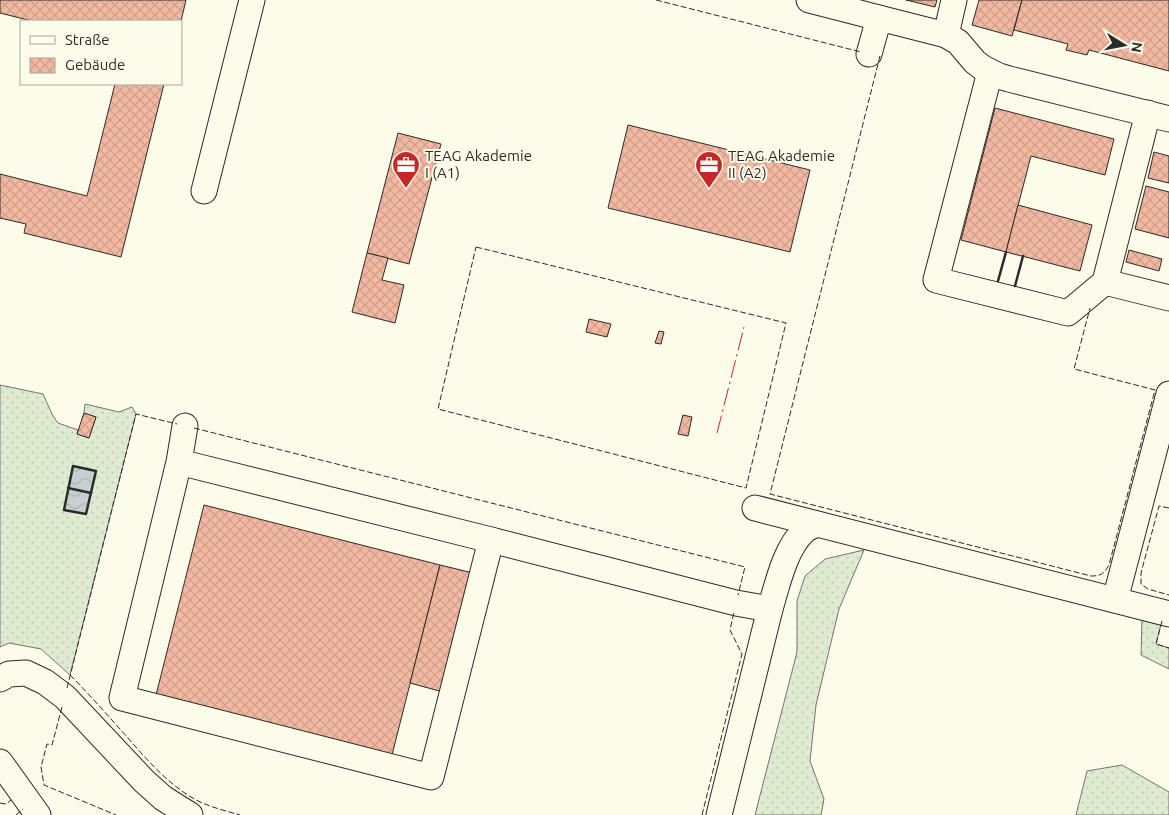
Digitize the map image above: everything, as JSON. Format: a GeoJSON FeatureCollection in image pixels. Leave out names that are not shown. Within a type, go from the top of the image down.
{"type":"FeatureCollection","features":[{"type":"Feature","properties":{"kind":"street"},"geometry":{"type":"LineString","coordinates":[[204,191],[252,0]]}},
{"type":"Feature","properties":{"kind":"street"},"geometry":{"type":"LineString","coordinates":[[809,0],[946,35],[958,42],[975,62],[983,68],[1009,79],[1159,116],[1105,282],[1068,313],[936,280],[990,72]]}},
{"type":"Feature","properties":{"kind":"street"},"geometry":{"type":"LineString","coordinates":[[946,35],[954,0]]}},
{"type":"Feature","properties":{"kind":"street"},"geometry":{"type":"LineString","coordinates":[[869,54],[879,18]]}},
{"type":"Feature","properties":{"kind":"street"},"geometry":{"type":"LineString","coordinates":[[1105,282],[1169,298]]}},
{"type":"Feature","properties":{"kind":"street"},"geometry":{"type":"LineString","coordinates":[[1115,600],[1169,394]]}},
{"type":"Feature","properties":{"kind":"street"},"geometry":{"type":"LineString","coordinates":[[185,426],[179,462],[122,698],[431,777],[491,540]]}},
{"type":"Feature","properties":{"kind":"street"},"geometry":{"type":"LineString","coordinates":[[179,462],[770,610]]}},
{"type":"Feature","properties":{"kind":"street"},"geometry":{"type":"LineString","coordinates":[[755,508],[1169,614]]}},
{"type":"Feature","properties":{"kind":"street"},"geometry":{"type":"LineString","coordinates":[[719,815],[780,576],[791,548],[804,531],[817,524]]}},
{"type":"Feature","properties":{"kind":"street"},"geometry":{"type":"LineString","coordinates":[[0,679],[8,674],[26,673],[45,682],[65,697],[144,781],[163,798],[190,815]]}},
{"type":"Feature","properties":{"kind":"street"},"geometry":{"type":"LineString","coordinates":[[0,762],[38,815]]}},
{"type":"Feature","properties":{"kind":"green space"},"geometry":{"type":"Polygon","coordinates":[[[0,385],[43,394],[58,423],[78,430],[77,434],[89,438],[96,417],[84,413],[85,404],[119,412],[132,407],[136,414],[70,675],[41,649],[9,643],[0,647],[0,385]]]}},
{"type":"Feature","properties":{"kind":"green space"},"geometry":{"type":"Polygon","coordinates":[[[864,550],[839,609],[816,705],[810,761],[824,799],[821,815],[755,815],[797,652],[797,601],[805,576],[825,559],[864,550]]]}},
{"type":"Feature","properties":{"kind":"green space"},"geometry":{"type":"Polygon","coordinates":[[[1142,619],[1161,624],[1156,644],[1169,648],[1169,669],[1141,655],[1142,619]]]}},
{"type":"Feature","properties":{"kind":"green space"},"geometry":{"type":"Polygon","coordinates":[[[1122,765],[1169,792],[1169,815],[1076,815],[1087,771],[1122,765]]]}},
{"type":"Feature","properties":{"kind":"water"},"geometry":{"type":"Polygon","coordinates":[[[73,466],[96,471],[86,514],[64,510],[73,466]]]}},
{"type":"Feature","properties":{"kind":"building"},"geometry":{"type":"Polygon","coordinates":[[[0,0],[186,0],[181,20],[28,20],[0,13],[0,0]]]}},
{"type":"Feature","properties":{"kind":"building"},"geometry":{"type":"Polygon","coordinates":[[[906,0],[937,0],[935,7],[906,0]]]}},
{"type":"Feature","properties":{"kind":"building"},"geometry":{"type":"Polygon","coordinates":[[[979,0],[1022,0],[1012,36],[972,25],[979,0]]]}},
{"type":"Feature","properties":{"kind":"building"},"geometry":{"type":"Polygon","coordinates":[[[1022,0],[1169,0],[1169,71],[1089,50],[1087,55],[1066,50],[1068,44],[1014,30],[1022,0]]]}},
{"type":"Feature","properties":{"kind":"building"},"geometry":{"type":"Polygon","coordinates":[[[115,85],[164,85],[121,257],[24,233],[26,224],[0,218],[0,174],[87,196],[115,85]]]}},
{"type":"Feature","properties":{"kind":"building"},"geometry":{"type":"Polygon","coordinates":[[[995,108],[1114,139],[1105,175],[1031,156],[1006,252],[961,240],[995,108]]]}},
{"type":"Feature","properties":{"kind":"building","name":"TEAG Akademie II (A2)"},"geometry":{"type":"Polygon","coordinates":[[[628,125],[810,170],[790,252],[608,208],[628,125]]]}},
{"type":"Feature","properties":{"kind":"building","name":"TEAG Akademie I (A1)"},"geometry":{"type":"Polygon","coordinates":[[[398,133],[441,144],[409,264],[367,253],[398,133]]]}},
{"type":"Feature","properties":{"kind":"building"},"geometry":{"type":"Polygon","coordinates":[[[1154,152],[1169,156],[1169,183],[1148,178],[1154,152]]]}},
{"type":"Feature","properties":{"kind":"building"},"geometry":{"type":"Polygon","coordinates":[[[1146,186],[1169,192],[1169,238],[1135,229],[1146,186]]]}},
{"type":"Feature","properties":{"kind":"building"},"geometry":{"type":"Polygon","coordinates":[[[1018,205],[1092,225],[1080,271],[1006,252],[1018,205]]]}},
{"type":"Feature","properties":{"kind":"building"},"geometry":{"type":"Polygon","coordinates":[[[1129,250],[1162,259],[1159,271],[1126,262],[1129,250]]]}},
{"type":"Feature","properties":{"kind":"building"},"geometry":{"type":"Polygon","coordinates":[[[367,253],[388,258],[382,280],[404,285],[395,323],[352,312],[367,253]]]}},
{"type":"Feature","properties":{"kind":"building"},"geometry":{"type":"Polygon","coordinates":[[[589,319],[611,324],[607,337],[586,332],[589,319]]]}},
{"type":"Feature","properties":{"kind":"building"},"geometry":{"type":"Polygon","coordinates":[[[659,331],[664,332],[661,344],[655,343],[659,331]]]}},
{"type":"Feature","properties":{"kind":"building"},"geometry":{"type":"Polygon","coordinates":[[[84,413],[96,417],[89,438],[77,434],[84,413]]]}},
{"type":"Feature","properties":{"kind":"building"},"geometry":{"type":"Polygon","coordinates":[[[683,415],[692,417],[688,436],[678,434],[683,415]]]}},
{"type":"Feature","properties":{"kind":"building"},"geometry":{"type":"Polygon","coordinates":[[[204,505],[440,565],[392,755],[156,695],[204,505]]]}},
{"type":"Feature","properties":{"kind":"building"},"geometry":{"type":"Polygon","coordinates":[[[440,565],[473,573],[443,692],[410,683],[440,565]]]}},
{"type":"Feature","properties":{"kind":"fence"},"geometry":{"type":"LineString","coordinates":[[656,0],[861,52]]}},
{"type":"Feature","properties":{"kind":"fence"},"geometry":{"type":"LineString","coordinates":[[880,56],[770,494],[1091,576],[1102,574],[1109,565],[1155,390],[1074,369],[1090,308]]}},
{"type":"Feature","properties":{"kind":"fence"},"geometry":{"type":"LineString","coordinates":[[476,247],[786,323],[746,488],[438,409],[476,247]]}},
{"type":"Feature","properties":{"kind":"fence"},"geometry":{"type":"LineString","coordinates":[[67,688],[136,414],[177,424]]}},
{"type":"Feature","properties":{"kind":"fence"},"geometry":{"type":"LineString","coordinates":[[194,428],[745,567],[738,595]]}},
{"type":"Feature","properties":{"kind":"fence"},"geometry":{"type":"LineString","coordinates":[[1169,508],[1159,506],[1141,573],[1141,584],[1148,589],[1169,595]]}},
{"type":"Feature","properties":{"kind":"fence"},"geometry":{"type":"LineString","coordinates":[[702,815],[742,654],[730,630],[734,612]]}},
{"type":"Feature","properties":{"kind":"fence"},"geometry":{"type":"LineString","coordinates":[[1162,621],[1156,644],[1169,648]]}},
{"type":"Feature","properties":{"kind":"fence"},"geometry":{"type":"LineString","coordinates":[[70,675],[151,764],[168,780],[196,800],[240,815]]}},
{"type":"Feature","properties":{"kind":"fence"},"geometry":{"type":"LineString","coordinates":[[62,707],[52,745],[47,744],[41,767],[44,785],[116,815]]}},
{"type":"Feature","properties":{"kind":"fence"},"geometry":{"type":"LineString","coordinates":[[0,803],[6,804],[11,800]]}},
{"type":"Feature","properties":{"kind":"fence"},"geometry":{"type":"LineString","coordinates":[[16,815],[23,809]]}},
{"type":"Feature","properties":{"kind":"wall"},"geometry":{"type":"LineString","coordinates":[[998,281],[1006,252]]}},
{"type":"Feature","properties":{"kind":"wall"},"geometry":{"type":"LineString","coordinates":[[1015,286],[1023,256]]}},
{"type":"Feature","properties":{"kind":"wall"},"geometry":{"type":"LineString","coordinates":[[73,466],[96,471],[86,514],[64,510],[73,466]]}},
{"type":"Feature","properties":{"kind":"wall"},"geometry":{"type":"LineString","coordinates":[[68,488],[91,493]]}},
{"type":"Feature","properties":{"kind":"power"},"geometry":{"type":"LineString","coordinates":[[717,433],[744,327]]}},
{"type":"Feature","properties":{"kind":"place","name":"TEAG Akademie I (A1)"},"geometry":{"type":"Point","coordinates":[406,189]}},
{"type":"Feature","properties":{"kind":"place","name":"TEAG Akademie II (A2)"},"geometry":{"type":"Point","coordinates":[709,189]}}]}
